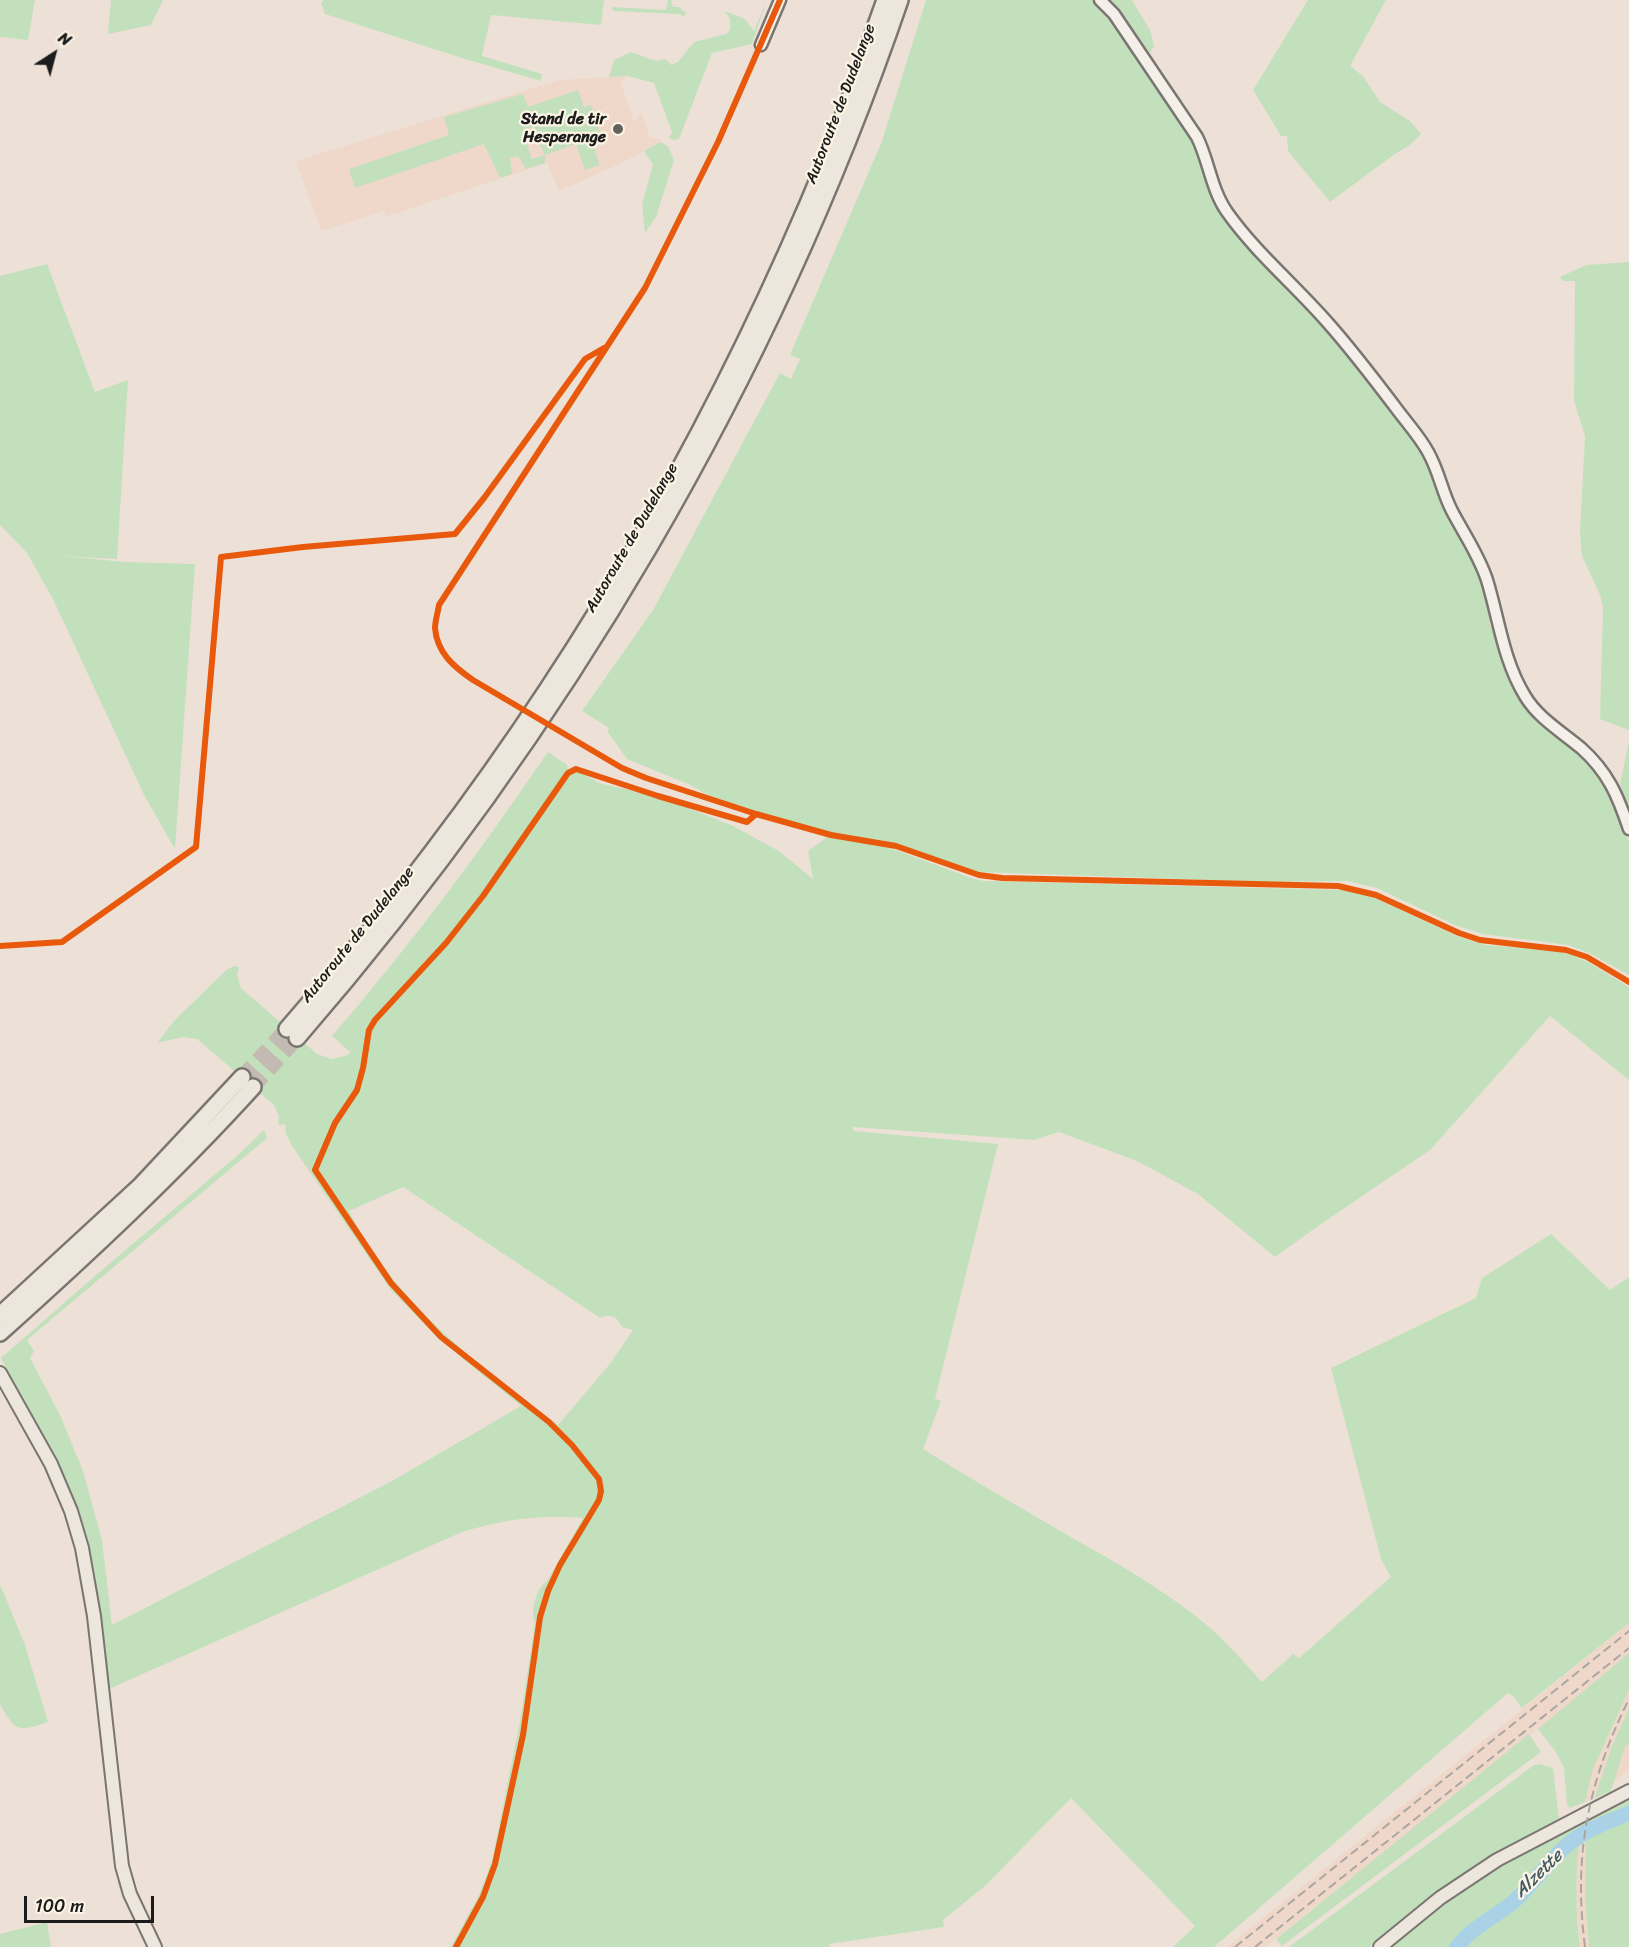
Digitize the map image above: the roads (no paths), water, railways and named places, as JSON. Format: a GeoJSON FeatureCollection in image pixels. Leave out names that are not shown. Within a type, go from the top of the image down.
{"type":"FeatureCollection","features":[{"type":"Feature","properties":{"kind":"highway","name":"Autoroute de Dudelange"},"geometry":{"type":"LineString","coordinates":[[885,0],[827,157],[784,257],[713,406],[649,522],[579,639],[481,785],[434,851],[292,1033],[392,924],[492,793],[639,567],[681,493],[763,334],[840,161],[900,0]]}},
{"type":"Feature","properties":{"kind":"highway"},"geometry":{"type":"LineString","coordinates":[[0,1315],[140,1186],[248,1082],[215,1129],[147,1197],[0,1333]]}},
{"type":"Feature","properties":{"kind":"main road"},"geometry":{"type":"LineString","coordinates":[[2,1376],[51,1464],[78,1530],[91,1598],[122,1866],[130,1894],[155,1947]]}},
{"type":"Feature","properties":{"kind":"main road"},"geometry":{"type":"LineString","coordinates":[[1380,1947],[1440,1898],[1497,1860],[1629,1791]]}},
{"type":"Feature","properties":{"kind":"street"},"geometry":{"type":"LineString","coordinates":[[761,45],[780,0]]}},
{"type":"Feature","properties":{"kind":"street"},"geometry":{"type":"LineString","coordinates":[[1100,0],[1114,14],[1197,136],[1204,151],[1211,181],[1227,211],[1275,269],[1328,322],[1427,450],[1436,467],[1451,509],[1480,559],[1488,582],[1500,637],[1525,697],[1541,716],[1583,750],[1600,768],[1613,785],[1629,829]]}},
{"type":"Feature","properties":{"kind":"waterway","name":"Alzette"},"geometry":{"type":"LineString","coordinates":[[1457,1947],[1474,1930],[1525,1891],[1566,1846],[1594,1828],[1629,1813]]}},
{"type":"Feature","properties":{"kind":"tunnel"},"geometry":{"type":"LineString","coordinates":[[242,1077],[287,1029]]}},
{"type":"Feature","properties":{"kind":"tunnel"},"geometry":{"type":"LineString","coordinates":[[253,1087],[297,1038]]}},
{"type":"Feature","properties":{"kind":"railway"},"geometry":{"type":"LineString","coordinates":[[1235,1947],[1629,1631]]}},
{"type":"Feature","properties":{"kind":"railway"},"geometry":{"type":"LineString","coordinates":[[1255,1947],[1629,1648]]}},
{"type":"Feature","properties":{"kind":"railway"},"geometry":{"type":"LineString","coordinates":[[1585,1947],[1581,1881],[1587,1820],[1603,1760],[1629,1699]]}},
{"type":"Feature","properties":{"kind":"place","name":"Stand de tir Hesperange"},"geometry":{"type":"Point","coordinates":[618,129]}}]}
